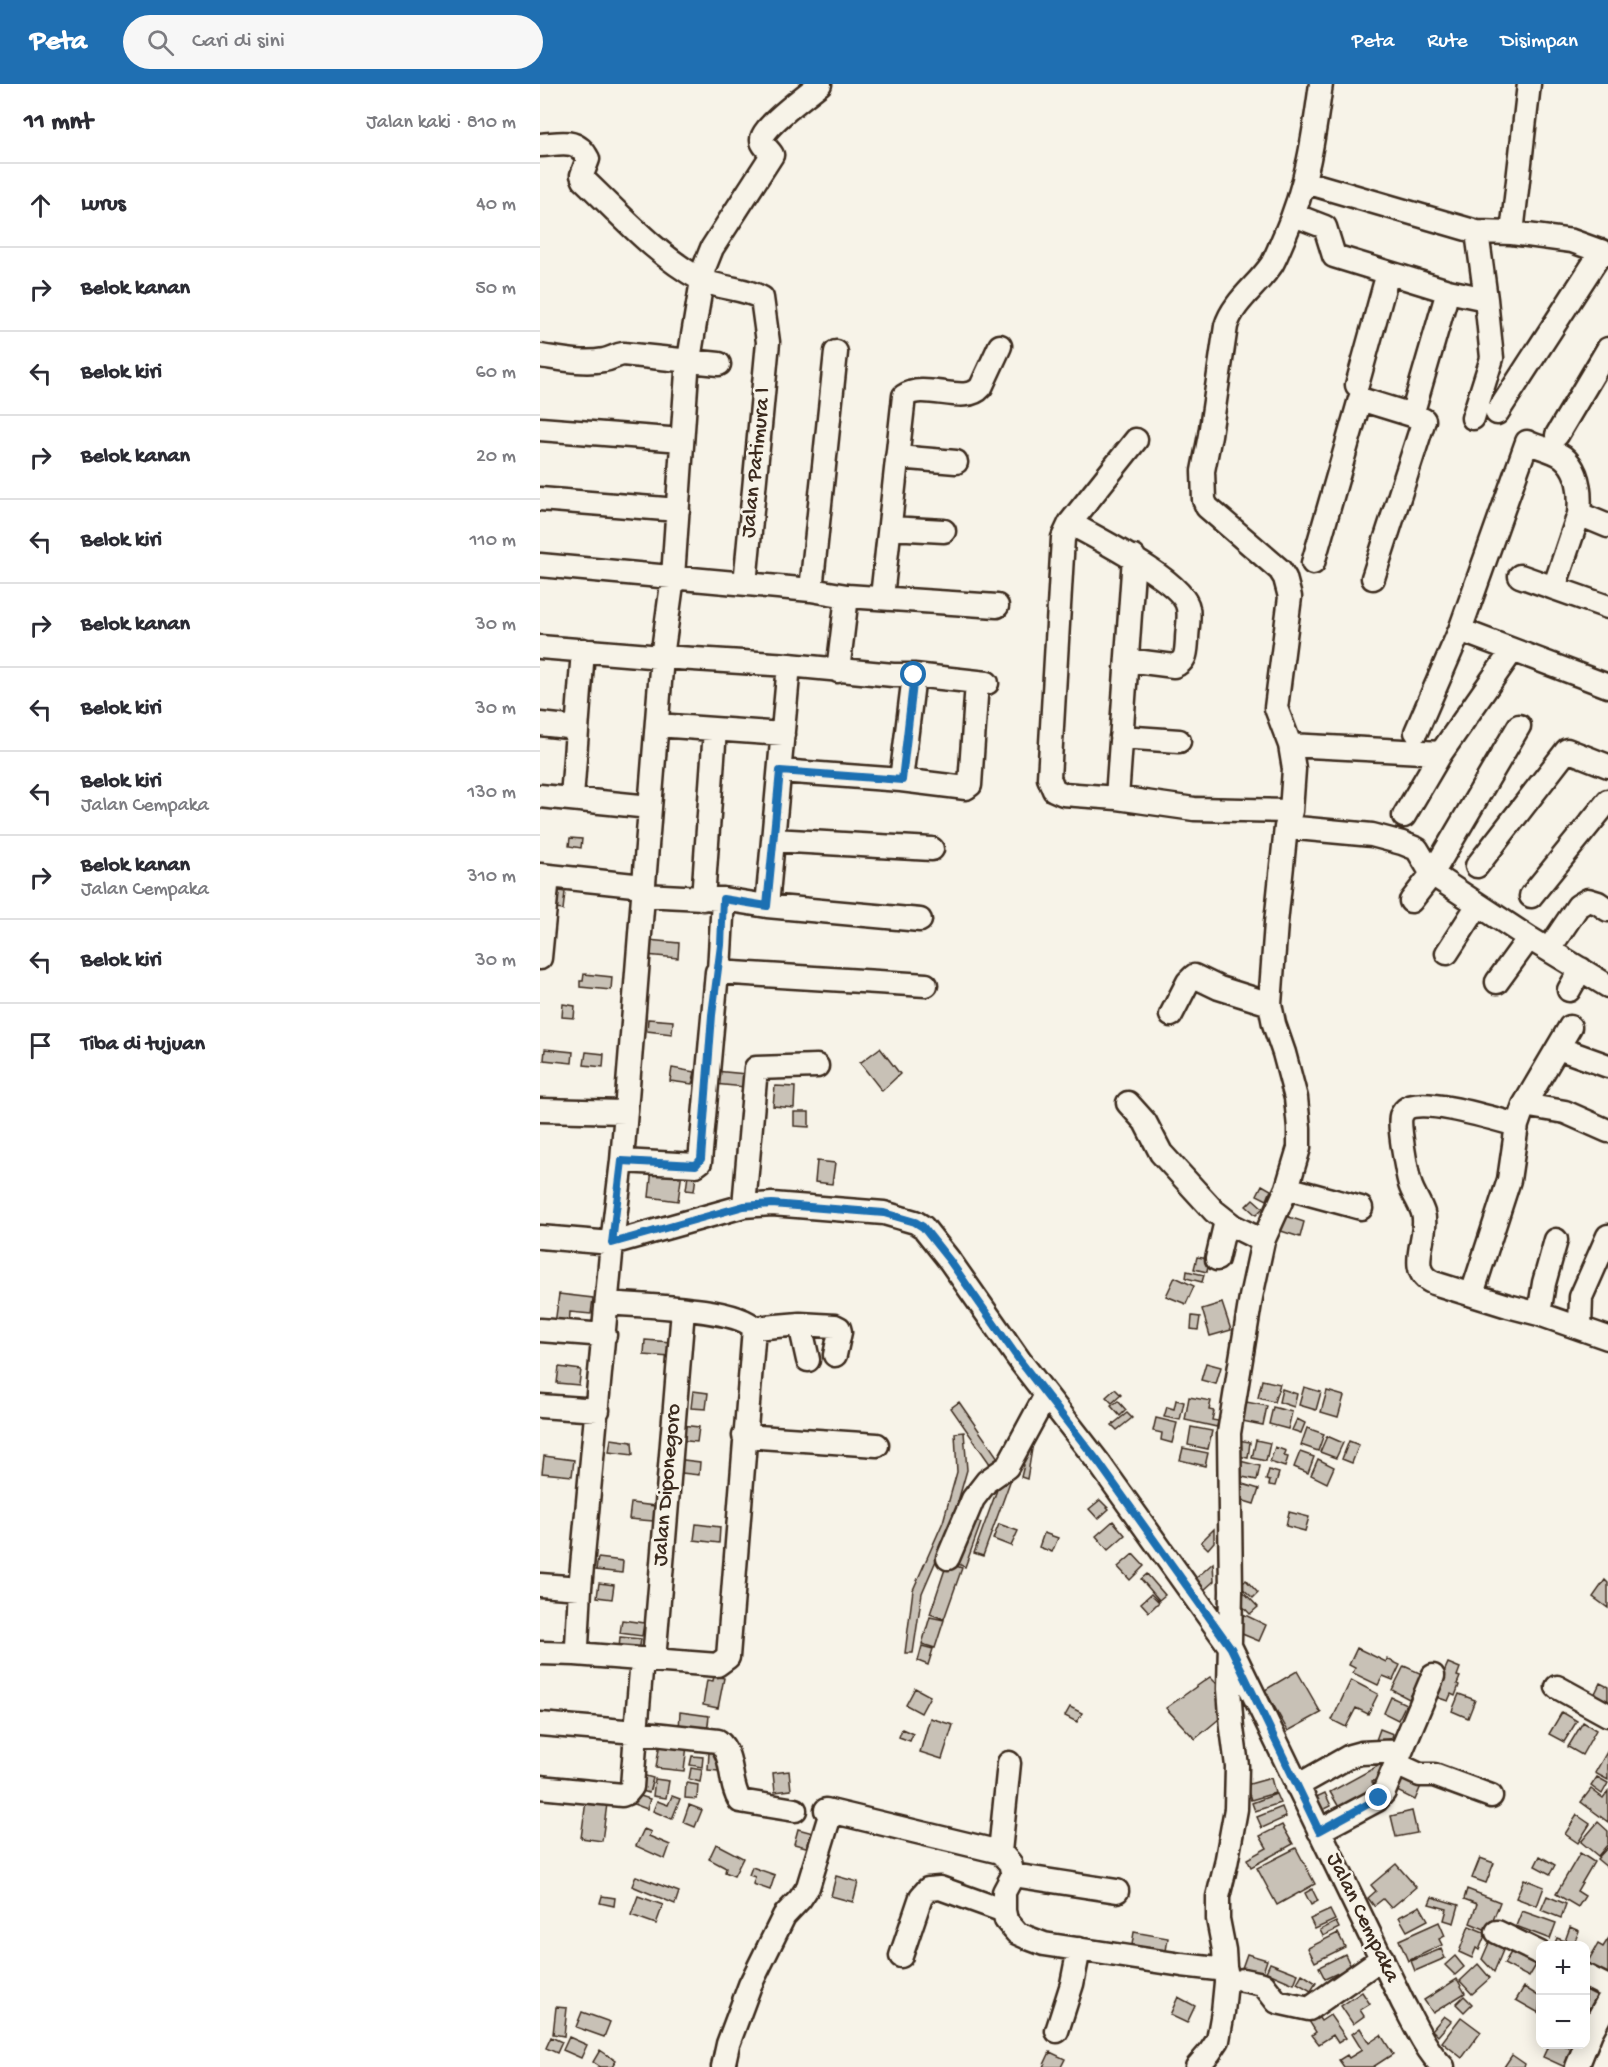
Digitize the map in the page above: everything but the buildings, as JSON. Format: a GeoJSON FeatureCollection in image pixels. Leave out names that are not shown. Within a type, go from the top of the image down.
{"type":"FeatureCollection","features":[{"type":"Feature","properties":{"kind":"street"},"geometry":{"type":"LineString","coordinates":[[575,1654],[612,1243],[622,1161],[662,657],[673,577],[689,360],[704,268],[712,248],[772,155],[762,141],[763,135],[771,125],[820,84]]}},
{"type":"Feature","properties":{"kind":"street"},"geometry":{"type":"LineString","coordinates":[[1197,2067],[1218,2040],[1223,2012],[1234,1975],[1224,1950],[1218,1919],[1218,1897],[1236,1809],[1237,1766],[1229,1689],[1231,1648],[1229,1433],[1251,1297],[1263,1241],[1287,1188],[1299,1148],[1296,1098],[1270,1004],[1294,769],[1290,745],[1276,708],[1290,597],[1280,570],[1209,511],[1204,500],[1203,471],[1228,318],[1272,263],[1294,215],[1312,150],[1322,84]]}},
{"type":"Feature","properties":{"kind":"street"},"geometry":{"type":"LineString","coordinates":[[1512,233],[1529,84]]}},
{"type":"Feature","properties":{"kind":"street"},"geometry":{"type":"LineString","coordinates":[[540,146],[570,143],[578,145],[588,159],[582,175],[584,180],[651,243],[676,264],[702,280]]}},
{"type":"Feature","properties":{"kind":"street"},"geometry":{"type":"LineString","coordinates":[[1305,182],[1477,232],[1512,233],[1572,241],[1605,252],[1497,413]]}},
{"type":"Feature","properties":{"kind":"street"},"geometry":{"type":"LineString","coordinates":[[1294,215],[1325,227],[1334,256],[1448,291],[1485,299]]}},
{"type":"Feature","properties":{"kind":"street"},"geometry":{"type":"LineString","coordinates":[[1473,418],[1492,358],[1477,232]]}},
{"type":"Feature","properties":{"kind":"street"},"geometry":{"type":"LineString","coordinates":[[1357,385],[1388,273]]}},
{"type":"Feature","properties":{"kind":"street","name":"Jalan Patimura l"},"geometry":{"type":"LineString","coordinates":[[702,280],[762,298],[768,342],[745,584]]}},
{"type":"Feature","properties":{"kind":"street"},"geometry":{"type":"LineString","coordinates":[[1412,415],[1448,291]]}},
{"type":"Feature","properties":{"kind":"street"},"geometry":{"type":"LineString","coordinates":[[882,597],[905,395],[926,391],[969,395],[977,392],[1000,346]]}},
{"type":"Feature","properties":{"kind":"street"},"geometry":{"type":"LineString","coordinates":[[1557,435],[1608,349]]}},
{"type":"Feature","properties":{"kind":"street"},"geometry":{"type":"LineString","coordinates":[[811,590],[836,352]]}},
{"type":"Feature","properties":{"kind":"street"},"geometry":{"type":"LineString","coordinates":[[540,356],[568,361],[594,362],[623,354],[719,364]]}},
{"type":"Feature","properties":{"kind":"street"},"geometry":{"type":"LineString","coordinates":[[1313,563],[1360,399],[1424,420],[1373,578]]}},
{"type":"Feature","properties":{"kind":"street"},"geometry":{"type":"LineString","coordinates":[[540,429],[682,440]]}},
{"type":"Feature","properties":{"kind":"street"},"geometry":{"type":"LineString","coordinates":[[1136,440],[1070,523],[1063,538],[1048,778],[1054,790],[1063,794],[1117,798],[1289,819],[1402,843],[1418,849],[1432,874],[1529,938],[1608,986]]}},
{"type":"Feature","properties":{"kind":"street"},"geometry":{"type":"LineString","coordinates":[[1416,732],[1460,630],[1527,442],[1562,456],[1575,473],[1581,493],[1579,514],[1554,588]]}},
{"type":"Feature","properties":{"kind":"street"},"geometry":{"type":"LineString","coordinates":[[897,457],[956,462]]}},
{"type":"Feature","properties":{"kind":"street"},"geometry":{"type":"LineString","coordinates":[[540,499],[678,510]]}},
{"type":"Feature","properties":{"kind":"street"},"geometry":{"type":"LineString","coordinates":[[1579,514],[1608,526]]}},
{"type":"Feature","properties":{"kind":"street"},"geometry":{"type":"LineString","coordinates":[[1070,523],[1134,557],[1160,576],[1186,602],[1188,607],[1186,656],[1179,664],[1174,666],[1126,660]]}},
{"type":"Feature","properties":{"kind":"street"},"geometry":{"type":"LineString","coordinates":[[890,528],[944,531]]}},
{"type":"Feature","properties":{"kind":"street"},"geometry":{"type":"LineString","coordinates":[[1117,798],[1134,557]]}},
{"type":"Feature","properties":{"kind":"street"},"geometry":{"type":"LineString","coordinates":[[540,566],[811,590],[847,596],[997,606]]}},
{"type":"Feature","properties":{"kind":"street"},"geometry":{"type":"LineString","coordinates":[[1520,576],[1608,607]]}},
{"type":"Feature","properties":{"kind":"street"},"geometry":{"type":"LineString","coordinates":[[838,671],[847,596]]}},
{"type":"Feature","properties":{"kind":"street"},"geometry":{"type":"LineString","coordinates":[[1460,630],[1608,686]]}},
{"type":"Feature","properties":{"kind":"street"},"geometry":{"type":"LineString","coordinates":[[540,647],[982,682],[970,785],[966,788],[902,780],[780,771]]}},
{"type":"Feature","properties":{"kind":"street"},"geometry":{"type":"LineString","coordinates":[[572,798],[584,650]]}},
{"type":"Feature","properties":{"kind":"street"},"geometry":{"type":"LineString","coordinates":[[1404,816],[1442,753],[1512,651]]}},
{"type":"Feature","properties":{"kind":"street"},"geometry":{"type":"LineString","coordinates":[[767,906],[789,665]]}},
{"type":"Feature","properties":{"kind":"street"},"geometry":{"type":"LineString","coordinates":[[902,780],[914,675]]}},
{"type":"Feature","properties":{"kind":"street"},"geometry":{"type":"LineString","coordinates":[[540,724],[577,728]]}},
{"type":"Feature","properties":{"kind":"street"},"geometry":{"type":"LineString","coordinates":[[657,725],[783,734]]}},
{"type":"Feature","properties":{"kind":"street"},"geometry":{"type":"LineString","coordinates":[[1411,901],[1432,874],[1519,726]]}},
{"type":"Feature","properties":{"kind":"street"},"geometry":{"type":"LineString","coordinates":[[622,1161],[696,1165],[700,1162],[719,971],[713,899],[715,730]]}},
{"type":"Feature","properties":{"kind":"street"},"geometry":{"type":"LineString","coordinates":[[1121,737],[1179,741]]}},
{"type":"Feature","properties":{"kind":"street"},"geometry":{"type":"LineString","coordinates":[[1290,745],[1442,753]]}},
{"type":"Feature","properties":{"kind":"street"},"geometry":{"type":"LineString","coordinates":[[1477,866],[1567,750],[1608,766]]}},
{"type":"Feature","properties":{"kind":"street"},"geometry":{"type":"LineString","coordinates":[[540,796],[650,807]]}},
{"type":"Feature","properties":{"kind":"street"},"geometry":{"type":"LineString","coordinates":[[1531,896],[1608,801]]}},
{"type":"Feature","properties":{"kind":"street"},"geometry":{"type":"LineString","coordinates":[[773,840],[932,849]]}},
{"type":"Feature","properties":{"kind":"street"},"geometry":{"type":"LineString","coordinates":[[540,958],[544,876],[767,906],[920,920]]}},
{"type":"Feature","properties":{"kind":"street"},"geometry":{"type":"LineString","coordinates":[[1549,949],[1578,906],[1586,900],[1605,902]]}},
{"type":"Feature","properties":{"kind":"street"},"geometry":{"type":"LineString","coordinates":[[1447,952],[1478,905]]}},
{"type":"Feature","properties":{"kind":"street"},"geometry":{"type":"LineString","coordinates":[[1497,982],[1529,938]]}},
{"type":"Feature","properties":{"kind":"street"},"geometry":{"type":"LineString","coordinates":[[1569,990],[1581,969]]}},
{"type":"Feature","properties":{"kind":"street"},"geometry":{"type":"LineString","coordinates":[[719,971],[926,985]]}},
{"type":"Feature","properties":{"kind":"street"},"geometry":{"type":"LineString","coordinates":[[1171,1015],[1188,982],[1194,976],[1219,988],[1270,1004]]}},
{"type":"Feature","properties":{"kind":"street"},"geometry":{"type":"LineString","coordinates":[[1472,1294],[1509,1180],[1521,1115],[1570,1027]]}},
{"type":"Feature","properties":{"kind":"street"},"geometry":{"type":"LineString","coordinates":[[1558,1047],[1608,1066]]}},
{"type":"Feature","properties":{"kind":"street"},"geometry":{"type":"LineString","coordinates":[[744,1206],[756,1068],[817,1066]]}},
{"type":"Feature","properties":{"kind":"street"},"geometry":{"type":"LineString","coordinates":[[1128,1103],[1145,1122],[1155,1144],[1170,1164],[1214,1211],[1241,1231],[1263,1241]]}},
{"type":"Feature","properties":{"kind":"street"},"geometry":{"type":"LineString","coordinates":[[1608,1131],[1565,1112],[1521,1115],[1426,1104],[1410,1106],[1404,1110],[1400,1118],[1410,1184],[1423,1213],[1424,1222],[1418,1266],[1421,1275],[1434,1283],[1539,1314],[1608,1338]]}},
{"type":"Feature","properties":{"kind":"street"},"geometry":{"type":"LineString","coordinates":[[540,1110],[625,1112]]}},
{"type":"Feature","properties":{"kind":"street"},"geometry":{"type":"LineString","coordinates":[[1287,1188],[1361,1208]]}},
{"type":"Feature","properties":{"kind":"street","name":"Jalan Cempaka"},"geometry":{"type":"LineString","coordinates":[[540,1237],[612,1243],[744,1206],[772,1204],[895,1215],[923,1227],[950,1261],[1020,1361],[1099,1463],[1231,1648],[1423,2041],[1432,2056],[1443,2067]]}},
{"type":"Feature","properties":{"kind":"street"},"geometry":{"type":"LineString","coordinates":[[1217,1259],[1226,1221]]}},
{"type":"Feature","properties":{"kind":"street"},"geometry":{"type":"LineString","coordinates":[[1580,1328],[1581,1297],[1608,1236]]}},
{"type":"Feature","properties":{"kind":"street"},"geometry":{"type":"LineString","coordinates":[[1539,1314],[1544,1283],[1556,1240]]}},
{"type":"Feature","properties":{"kind":"street"},"geometry":{"type":"LineString","coordinates":[[608,1303],[713,1312],[747,1322],[754,1328],[800,1324],[835,1326],[840,1332],[835,1355]]}},
{"type":"Feature","properties":{"kind":"street","name":"Jalan Diponegoro"},"geometry":{"type":"LineString","coordinates":[[540,1787],[622,1795],[632,1787],[636,1732],[648,1659],[683,1310]]}},
{"type":"Feature","properties":{"kind":"street"},"geometry":{"type":"LineString","coordinates":[[800,1324],[808,1360]]}},
{"type":"Feature","properties":{"kind":"street"},"geometry":{"type":"LineString","coordinates":[[540,1653],[717,1665],[728,1657],[754,1328]]}},
{"type":"Feature","properties":{"kind":"street"},"geometry":{"type":"LineString","coordinates":[[540,1330],[605,1335]]}},
{"type":"Feature","properties":{"kind":"street"},"geometry":{"type":"LineString","coordinates":[[948,1558],[973,1499],[987,1481],[1007,1467],[1046,1395]]}},
{"type":"Feature","properties":{"kind":"street"},"geometry":{"type":"LineString","coordinates":[[540,1406],[598,1410]]}},
{"type":"Feature","properties":{"kind":"street"},"geometry":{"type":"LineString","coordinates":[[744,1436],[876,1445]]}},
{"type":"Feature","properties":{"kind":"street"},"geometry":{"type":"LineString","coordinates":[[540,1585],[580,1588]]}},
{"type":"Feature","properties":{"kind":"street"},"geometry":{"type":"LineString","coordinates":[[1319,1831],[1379,1798],[1384,1792],[1433,1676]]}},
{"type":"Feature","properties":{"kind":"street"},"geometry":{"type":"LineString","coordinates":[[1557,1687],[1608,1714]]}},
{"type":"Feature","properties":{"kind":"street"},"geometry":{"type":"LineString","coordinates":[[540,1724],[718,1741],[727,1752],[734,1792],[740,1801],[795,1810]]}},
{"type":"Feature","properties":{"kind":"street"},"geometry":{"type":"LineString","coordinates":[[1297,1786],[1350,1756],[1361,1753],[1398,1757],[1420,1775],[1434,1775],[1491,1796]]}},
{"type":"Feature","properties":{"kind":"street"},"geometry":{"type":"LineString","coordinates":[[1000,1852],[1009,1763]]}},
{"type":"Feature","properties":{"kind":"street"},"geometry":{"type":"LineString","coordinates":[[723,2067],[728,2044],[750,1985],[784,1916],[808,1887],[828,1811],[1000,1852],[1010,1863],[1013,1875],[1004,1892],[1006,1920],[1017,1933],[1044,1944],[1234,1975],[1263,1984],[1277,2002],[1309,2009],[1382,1958]]}},
{"type":"Feature","properties":{"kind":"street"},"geometry":{"type":"LineString","coordinates":[[1013,1875],[1117,1891]]}},
{"type":"Feature","properties":{"kind":"street"},"geometry":{"type":"LineString","coordinates":[[901,1956],[921,1897],[928,1889],[940,1888],[1004,1911]]}},
{"type":"Feature","properties":{"kind":"street"},"geometry":{"type":"LineString","coordinates":[[1497,1932],[1536,1951]]}},
{"type":"Feature","properties":{"kind":"street"},"geometry":{"type":"LineString","coordinates":[[1057,2031],[1072,1984],[1079,1949]]}},
{"type":"Feature","properties":{"kind":"street"},"geometry":{"type":"LineString","coordinates":[[1590,1978],[1608,1987]]}},
{"type":"Feature","properties":{"kind":"street"},"geometry":{"type":"LineString","coordinates":[[1577,2067],[1591,2032],[1608,2001]]}},
{"type":"Feature","properties":{"kind":"route"},"geometry":{"type":"LineString","coordinates":[[914,675],[902,780],[780,771],[767,906],[723,899],[719,971],[712,1015],[700,1162],[696,1165],[622,1161],[612,1243],[744,1206],[772,1204],[884,1213],[915,1222],[923,1227],[950,1261],[1020,1361],[1099,1463],[1231,1648],[1319,1831],[1379,1798]]}}]}
